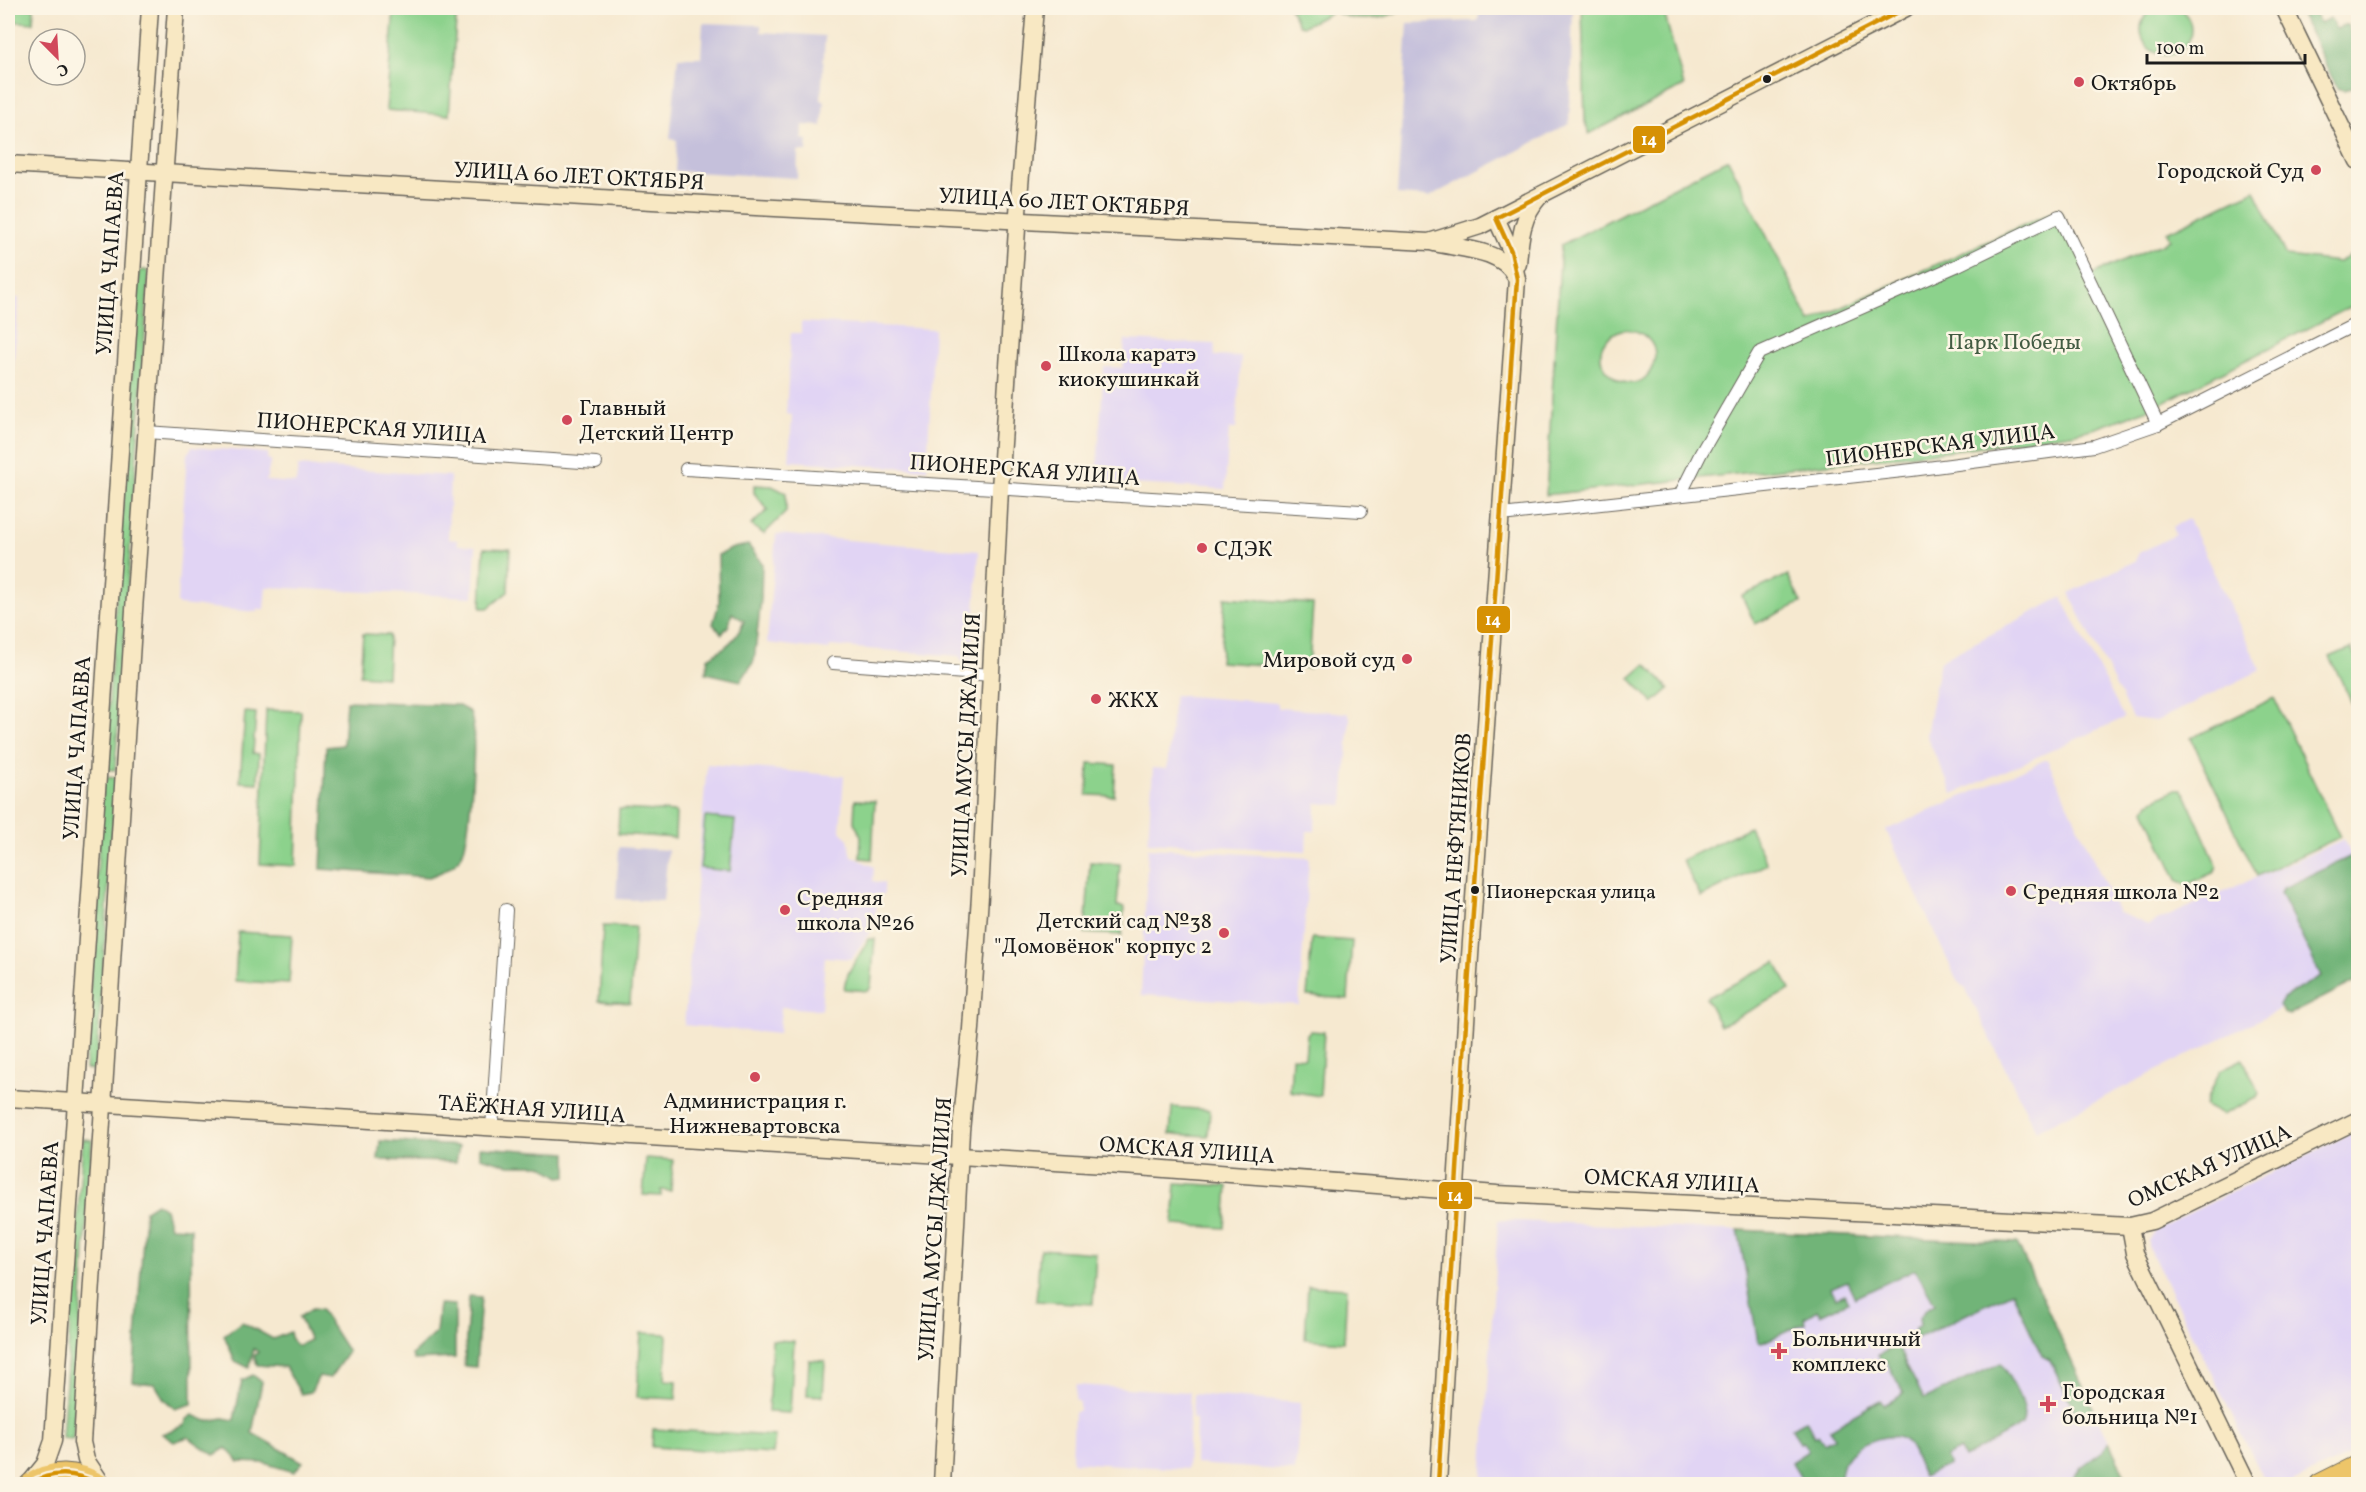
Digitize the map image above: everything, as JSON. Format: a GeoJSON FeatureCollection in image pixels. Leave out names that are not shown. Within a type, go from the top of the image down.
{"type":"FeatureCollection","features":[{"type":"Feature","properties":{"kind":"main road","name":"УЛИЦА ЧАПАЕВА"},"geometry":{"type":"LineString","coordinates":[[29,1485],[45,1464],[53,1441],[150,8]]}},
{"type":"Feature","properties":{"kind":"main road"},"geometry":{"type":"LineString","coordinates":[[100,1485],[86,1460],[82,1442],[146,432],[176,8]]}},
{"type":"Feature","properties":{"kind":"main road","name":"УЛИЦА МУСЫ ДЖАЛИЛЯ"},"geometry":{"type":"LineString","coordinates":[[942,1485],[959,1157],[971,1029],[1000,489],[1035,8]]}},
{"type":"Feature","properties":{"kind":"main road","name":"УЛИЦА 60 ЛЕТ ОКТЯБРЯ"},"geometry":{"type":"LineString","coordinates":[[138,172],[1429,242],[1466,232],[1496,218],[1906,8]]}},
{"type":"Feature","properties":{"kind":"main road"},"geometry":{"type":"LineString","coordinates":[[2284,8],[2358,161]]}},
{"type":"Feature","properties":{"kind":"main road"},"geometry":{"type":"LineString","coordinates":[[8,164],[138,172]]}},
{"type":"Feature","properties":{"kind":"main road"},"geometry":{"type":"LineString","coordinates":[[1517,279],[1522,226],[1531,207],[1545,191]]}},
{"type":"Feature","properties":{"kind":"main road","name":"УЛИЦА НЕФТЯНИКОВ"},"geometry":{"type":"LineString","coordinates":[[1438,1485],[1455,1191],[1517,279],[1511,251],[1496,218]]}},
{"type":"Feature","properties":{"kind":"main road"},"geometry":{"type":"LineString","coordinates":[[1429,242],[1493,255],[1503,260],[1517,279]]}},
{"type":"Feature","properties":{"kind":"main road"},"geometry":{"type":"LineString","coordinates":[[131,270],[137,261],[145,258],[155,262],[158,272]]}},
{"type":"Feature","properties":{"kind":"main road"},"geometry":{"type":"LineString","coordinates":[[8,1098],[102,1104]]}},
{"type":"Feature","properties":{"kind":"main road","name":"ТАЁЖНАЯ УЛИЦА"},"geometry":{"type":"LineString","coordinates":[[102,1104],[959,1157]]}},
{"type":"Feature","properties":{"kind":"main road","name":"ОМСКАЯ УЛИЦА"},"geometry":{"type":"LineString","coordinates":[[959,1157],[1231,1173],[1455,1191],[2130,1226],[2152,1221],[2358,1120]]}},
{"type":"Feature","properties":{"kind":"main road"},"geometry":{"type":"LineString","coordinates":[[2130,1226],[2135,1254],[2248,1485]]}},
{"type":"Feature","properties":{"kind":"main road"},"geometry":{"type":"LineString","coordinates":[[2320,1485],[2358,1465]]}},
{"type":"Feature","properties":{"kind":"main road"},"geometry":{"type":"LineString","coordinates":[[29,1485],[46,1476],[68,1473],[79,1475],[100,1485]]}},
{"type":"Feature","properties":{"kind":"street"},"geometry":{"type":"LineString","coordinates":[[1680,495],[1701,453],[1759,353],[1956,266],[2059,216],[2158,424]]}},
{"type":"Feature","properties":{"kind":"street","name":"ПИОНЕРСКАЯ УЛИЦА"},"geometry":{"type":"LineString","coordinates":[[1501,515],[2068,450],[2116,440],[2158,424],[2358,323]]}},
{"type":"Feature","properties":{"kind":"street","name":"ПИОНЕРСКАЯ УЛИЦА"},"geometry":{"type":"LineString","coordinates":[[146,432],[596,463]]}},
{"type":"Feature","properties":{"kind":"street","name":"ПИОНЕРСКАЯ УЛИЦА"},"geometry":{"type":"LineString","coordinates":[[686,469],[1360,511]]}},
{"type":"Feature","properties":{"kind":"street"},"geometry":{"type":"LineString","coordinates":[[833,663],[991,675]]}},
{"type":"Feature","properties":{"kind":"street"},"geometry":{"type":"LineString","coordinates":[[492,1129],[506,910]]}},
{"type":"Feature","properties":{"kind":"shaded area"},"geometry":{"type":"Polygon","coordinates":[[[1480,8],[1573,8],[1569,124],[1429,197],[1397,195],[1408,23],[1478,21],[1480,8]]]}},
{"type":"Feature","properties":{"kind":"shaded area"},"geometry":{"type":"Polygon","coordinates":[[[703,23],[761,25],[761,32],[825,36],[821,100],[824,101],[822,126],[803,125],[802,139],[808,140],[807,151],[798,151],[797,178],[675,171],[677,140],[670,139],[678,57],[701,57],[703,23]]]}},
{"type":"Feature","properties":{"kind":"shaded area"},"geometry":{"type":"Polygon","coordinates":[[[8,297],[19,298],[8,430],[8,297]]]}},
{"type":"Feature","properties":{"kind":"shaded area"},"geometry":{"type":"Polygon","coordinates":[[[801,322],[934,329],[927,469],[789,461],[792,415],[786,414],[791,333],[801,333],[801,322]]]}},
{"type":"Feature","properties":{"kind":"shaded area"},"geometry":{"type":"Polygon","coordinates":[[[1125,340],[1215,344],[1214,356],[1241,357],[1236,429],[1229,429],[1225,489],[1096,482],[1104,367],[1123,368],[1125,340]]]}},
{"type":"Feature","properties":{"kind":"shaded area"},"geometry":{"type":"Polygon","coordinates":[[[192,447],[268,453],[267,459],[271,460],[266,481],[296,483],[298,466],[450,476],[448,539],[457,540],[458,545],[476,546],[473,597],[266,587],[264,609],[257,609],[257,612],[179,605],[177,603],[187,454],[192,447]]]}},
{"type":"Feature","properties":{"kind":"shaded area"},"geometry":{"type":"Polygon","coordinates":[[[2188,519],[2261,670],[2156,721],[2132,718],[2069,593],[2135,561],[2139,553],[2175,535],[2172,527],[2188,519]]]}},
{"type":"Feature","properties":{"kind":"shaded area"},"geometry":{"type":"Polygon","coordinates":[[[776,534],[979,551],[973,659],[962,661],[959,656],[830,646],[829,650],[767,643],[776,534]]]}},
{"type":"Feature","properties":{"kind":"shaded area"},"geometry":{"type":"Polygon","coordinates":[[[2062,597],[2124,718],[1953,794],[1926,735],[1940,661],[2062,597]]]}},
{"type":"Feature","properties":{"kind":"shaded area"},"geometry":{"type":"Polygon","coordinates":[[[1174,695],[1277,703],[1277,708],[1347,713],[1350,717],[1343,805],[1316,803],[1315,831],[1307,831],[1306,851],[1148,842],[1153,768],[1167,769],[1174,695]]]}},
{"type":"Feature","properties":{"kind":"shaded area","name":"Средняя школа №2"},"geometry":{"type":"Polygon","coordinates":[[[2047,759],[2118,912],[2148,925],[2344,839],[2358,870],[2358,970],[2036,1131],[1966,989],[1958,982],[1886,830],[2047,759]]]}},
{"type":"Feature","properties":{"kind":"shaded area","name":"Средняя школа №26"},"geometry":{"type":"Polygon","coordinates":[[[707,764],[844,776],[840,830],[848,839],[852,856],[874,867],[873,881],[884,883],[884,894],[877,897],[875,924],[852,959],[825,957],[821,1010],[781,1007],[779,1034],[684,1025],[707,764]]]}},
{"type":"Feature","properties":{"kind":"shaded area"},"geometry":{"type":"Polygon","coordinates":[[[619,847],[668,850],[663,901],[616,899],[619,847]]]}},
{"type":"Feature","properties":{"kind":"shaded area","name":"Детский сад №38 \"Домовёнок\" корпус 2"},"geometry":{"type":"Polygon","coordinates":[[[1148,848],[1309,858],[1299,1005],[1141,995],[1148,848]]]}},
{"type":"Feature","properties":{"kind":"shaded area"},"geometry":{"type":"Polygon","coordinates":[[[2358,1130],[2358,1451],[2288,1484],[2271,1484],[2263,1477],[2148,1246],[2148,1241],[2155,1230],[2358,1130]]]}},
{"type":"Feature","properties":{"kind":"shaded area","name":"Больничный комплекс"},"geometry":{"type":"Polygon","coordinates":[[[1498,1220],[2017,1243],[2129,1484],[1482,1484],[1498,1220]]]}},
{"type":"Feature","properties":{"kind":"shaded area"},"geometry":{"type":"Polygon","coordinates":[[[1076,1385],[1190,1392],[1187,1469],[1072,1462],[1074,1413],[1079,1410],[1079,1403],[1075,1399],[1076,1385]]]}},
{"type":"Feature","properties":{"kind":"shaded area"},"geometry":{"type":"Polygon","coordinates":[[[1193,1394],[1301,1403],[1295,1471],[1195,1464],[1196,1419],[1192,1418],[1193,1394]]]}},
{"type":"Feature","properties":{"kind":"green space"},"geometry":{"type":"Polygon","coordinates":[[[2166,5],[2184,12],[2191,30],[2184,48],[2166,55],[2148,48],[2141,30],[2148,12],[2166,5]]]}},
{"type":"Feature","properties":{"kind":"green space"},"geometry":{"type":"Polygon","coordinates":[[[8,8],[34,8],[33,23],[8,21],[8,8]]]}},
{"type":"Feature","properties":{"kind":"green space"},"geometry":{"type":"Polygon","coordinates":[[[394,8],[457,8],[449,115],[386,110],[394,8]]]}},
{"type":"Feature","properties":{"kind":"green space"},"geometry":{"type":"Polygon","coordinates":[[[1290,8],[1405,8],[1370,19],[1351,18],[1334,11],[1304,26],[1299,25],[1290,8]]]}},
{"type":"Feature","properties":{"kind":"green space"},"geometry":{"type":"Polygon","coordinates":[[[1582,8],[1663,8],[1684,86],[1589,134],[1585,122],[1582,8]]]}},
{"type":"Feature","properties":{"kind":"green space"},"geometry":{"type":"Polygon","coordinates":[[[2298,8],[2330,8],[2315,14],[2320,23],[2330,18],[2336,29],[2347,25],[2358,49],[2358,85],[2345,90],[2337,88],[2298,8]]]}},
{"type":"Feature","properties":{"kind":"green space","name":"Парк Победы"},"geometry":{"type":"Polygon","coordinates":[[[1728,159],[1810,322],[2059,209],[2090,275],[2170,240],[2167,232],[2255,190],[2286,256],[2339,262],[2358,252],[2358,303],[2154,407],[2096,428],[2071,434],[1945,451],[1546,495],[1561,245],[1728,159]],[[1621,330],[1606,340],[1601,352],[1603,364],[1610,374],[1621,381],[1633,383],[1645,378],[1655,357],[1648,338],[1636,331],[1621,330]]]}},
{"type":"Feature","properties":{"kind":"green space"},"geometry":{"type":"Polygon","coordinates":[[[139,271],[148,271],[149,275],[115,770],[104,769],[139,271]]]}},
{"type":"Feature","properties":{"kind":"green space"},"geometry":{"type":"Polygon","coordinates":[[[754,485],[772,486],[786,493],[786,512],[764,534],[751,525],[768,510],[754,493],[754,485]]]}},
{"type":"Feature","properties":{"kind":"green space"},"geometry":{"type":"Polygon","coordinates":[[[748,545],[762,563],[761,599],[754,661],[741,681],[706,673],[708,658],[730,643],[744,621],[732,613],[729,625],[722,634],[713,624],[719,603],[718,555],[733,548],[748,545]]]}},
{"type":"Feature","properties":{"kind":"green space"},"geometry":{"type":"Polygon","coordinates":[[[484,548],[510,549],[508,592],[488,608],[481,608],[484,548]]]}},
{"type":"Feature","properties":{"kind":"green space"},"geometry":{"type":"Polygon","coordinates":[[[1788,575],[1801,603],[1755,624],[1742,596],[1788,575]]]}},
{"type":"Feature","properties":{"kind":"green space"},"geometry":{"type":"Polygon","coordinates":[[[1225,597],[1313,604],[1309,668],[1220,662],[1225,597]]]}},
{"type":"Feature","properties":{"kind":"green space"},"geometry":{"type":"Polygon","coordinates":[[[363,634],[389,635],[387,677],[360,675],[363,634]]]}},
{"type":"Feature","properties":{"kind":"green space"},"geometry":{"type":"Polygon","coordinates":[[[2351,648],[2358,664],[2358,716],[2330,657],[2351,648]]]}},
{"type":"Feature","properties":{"kind":"green space"},"geometry":{"type":"Polygon","coordinates":[[[1646,664],[1669,689],[1653,703],[1630,678],[1646,664]]]}},
{"type":"Feature","properties":{"kind":"green space"},"geometry":{"type":"Polygon","coordinates":[[[2274,698],[2340,837],[2257,876],[2191,738],[2274,698]]]}},
{"type":"Feature","properties":{"kind":"green space"},"geometry":{"type":"Polygon","coordinates":[[[346,701],[457,705],[470,712],[473,724],[473,753],[467,835],[460,858],[446,870],[429,877],[321,869],[326,747],[343,745],[346,701]]]}},
{"type":"Feature","properties":{"kind":"green space"},"geometry":{"type":"Polygon","coordinates":[[[266,710],[301,711],[296,866],[260,864],[266,710]]]}},
{"type":"Feature","properties":{"kind":"green space"},"geometry":{"type":"Polygon","coordinates":[[[245,712],[256,713],[253,753],[259,754],[258,783],[240,782],[245,712]]]}},
{"type":"Feature","properties":{"kind":"green space"},"geometry":{"type":"Polygon","coordinates":[[[1089,763],[1116,765],[1114,796],[1087,795],[1089,763]]]}},
{"type":"Feature","properties":{"kind":"green space"},"geometry":{"type":"Polygon","coordinates":[[[103,777],[116,778],[96,1070],[85,1069],[103,777]]]}},
{"type":"Feature","properties":{"kind":"green space"},"geometry":{"type":"Polygon","coordinates":[[[2174,790],[2181,790],[2185,794],[2217,866],[2215,872],[2186,885],[2177,880],[2145,810],[2149,802],[2174,790]]]}},
{"type":"Feature","properties":{"kind":"green space"},"geometry":{"type":"Polygon","coordinates":[[[855,800],[875,801],[872,859],[860,858],[861,836],[854,822],[855,800]]]}},
{"type":"Feature","properties":{"kind":"green space"},"geometry":{"type":"Polygon","coordinates":[[[619,809],[676,812],[675,838],[618,834],[619,809]]]}},
{"type":"Feature","properties":{"kind":"green space"},"geometry":{"type":"Polygon","coordinates":[[[705,817],[735,820],[730,871],[700,868],[705,817]]]}},
{"type":"Feature","properties":{"kind":"green space"},"geometry":{"type":"Polygon","coordinates":[[[1749,827],[1767,864],[1701,897],[1682,860],[1749,827]]]}},
{"type":"Feature","properties":{"kind":"green space"},"geometry":{"type":"Polygon","coordinates":[[[2358,853],[2358,980],[2289,1015],[2283,1013],[2279,1005],[2283,998],[2321,976],[2280,893],[2283,888],[2358,853]]]}},
{"type":"Feature","properties":{"kind":"green space"},"geometry":{"type":"Polygon","coordinates":[[[1090,862],[1120,864],[1117,906],[1124,907],[1122,935],[1085,933],[1090,862]]]}},
{"type":"Feature","properties":{"kind":"green space"},"geometry":{"type":"Polygon","coordinates":[[[603,926],[635,927],[630,1003],[599,1001],[603,926]]]}},
{"type":"Feature","properties":{"kind":"green space"},"geometry":{"type":"Polygon","coordinates":[[[238,932],[292,935],[289,984],[235,981],[238,932]]]}},
{"type":"Feature","properties":{"kind":"green space"},"geometry":{"type":"Polygon","coordinates":[[[1312,938],[1352,941],[1348,999],[1307,996],[1312,938]]]}},
{"type":"Feature","properties":{"kind":"green space"},"geometry":{"type":"Polygon","coordinates":[[[868,939],[875,939],[871,987],[868,991],[844,989],[847,975],[868,939]]]}},
{"type":"Feature","properties":{"kind":"green space"},"geometry":{"type":"Polygon","coordinates":[[[1776,962],[1790,990],[1720,1026],[1706,998],[1776,962]]]}},
{"type":"Feature","properties":{"kind":"green space"},"geometry":{"type":"Polygon","coordinates":[[[1310,1031],[1324,1032],[1320,1096],[1290,1091],[1292,1057],[1305,1058],[1307,1034],[1310,1031]]]}},
{"type":"Feature","properties":{"kind":"green space"},"geometry":{"type":"Polygon","coordinates":[[[2243,1059],[2259,1092],[2257,1098],[2222,1115],[2205,1106],[2220,1070],[2243,1059]]]}},
{"type":"Feature","properties":{"kind":"green space"},"geometry":{"type":"Polygon","coordinates":[[[1172,1107],[1210,1110],[1208,1136],[1170,1134],[1172,1107]]]}},
{"type":"Feature","properties":{"kind":"green space"},"geometry":{"type":"Polygon","coordinates":[[[83,1139],[92,1140],[73,1439],[62,1438],[83,1139]]]}},
{"type":"Feature","properties":{"kind":"green space"},"geometry":{"type":"Polygon","coordinates":[[[380,1141],[459,1146],[456,1162],[378,1160],[380,1141]]]}},
{"type":"Feature","properties":{"kind":"green space"},"geometry":{"type":"Polygon","coordinates":[[[480,1147],[567,1153],[567,1176],[560,1177],[541,1165],[509,1165],[480,1157],[480,1147]]]}},
{"type":"Feature","properties":{"kind":"green space"},"geometry":{"type":"Polygon","coordinates":[[[646,1158],[673,1160],[671,1191],[661,1190],[661,1196],[643,1195],[646,1158]]]}},
{"type":"Feature","properties":{"kind":"green space"},"geometry":{"type":"Polygon","coordinates":[[[1176,1183],[1228,1186],[1225,1228],[1173,1225],[1176,1183]]]}},
{"type":"Feature","properties":{"kind":"green space"},"geometry":{"type":"Polygon","coordinates":[[[156,1203],[165,1209],[170,1227],[191,1228],[192,1404],[175,1409],[164,1399],[155,1384],[133,1382],[145,1210],[156,1203]]]}},
{"type":"Feature","properties":{"kind":"green space"},"geometry":{"type":"Polygon","coordinates":[[[1738,1230],[2017,1243],[2096,1414],[2087,1418],[2079,1417],[2076,1413],[2050,1360],[2042,1356],[2012,1292],[1914,1340],[1915,1329],[1920,1325],[1919,1318],[1926,1309],[1935,1304],[1915,1269],[1855,1298],[1847,1281],[1831,1288],[1836,1298],[1844,1294],[1848,1302],[1820,1315],[1817,1310],[1804,1318],[1805,1323],[1762,1343],[1758,1342],[1738,1230]]]}},
{"type":"Feature","properties":{"kind":"green space"},"geometry":{"type":"Polygon","coordinates":[[[1040,1249],[1096,1253],[1093,1304],[1036,1301],[1040,1249]]]}},
{"type":"Feature","properties":{"kind":"green space"},"geometry":{"type":"Polygon","coordinates":[[[1308,1286],[1347,1288],[1344,1342],[1305,1339],[1308,1286]]]}},
{"type":"Feature","properties":{"kind":"green space"},"geometry":{"type":"Polygon","coordinates":[[[469,1296],[481,1297],[476,1367],[464,1366],[469,1296]]]}},
{"type":"Feature","properties":{"kind":"green space"},"geometry":{"type":"Polygon","coordinates":[[[439,1304],[455,1305],[455,1358],[414,1360],[412,1355],[436,1332],[439,1304]]]}},
{"type":"Feature","properties":{"kind":"green space"},"geometry":{"type":"Polygon","coordinates":[[[312,1309],[321,1310],[348,1352],[330,1378],[319,1376],[311,1392],[301,1394],[285,1367],[257,1365],[254,1356],[258,1352],[254,1349],[249,1368],[235,1361],[224,1335],[242,1322],[273,1339],[290,1332],[292,1341],[297,1346],[310,1340],[299,1317],[312,1309]]]}},
{"type":"Feature","properties":{"kind":"green space"},"geometry":{"type":"Polygon","coordinates":[[[641,1333],[667,1334],[665,1380],[677,1381],[676,1399],[637,1397],[641,1333]]]}},
{"type":"Feature","properties":{"kind":"green space"},"geometry":{"type":"Polygon","coordinates":[[[772,1340],[794,1341],[790,1413],[768,1412],[772,1340]]]}},
{"type":"Feature","properties":{"kind":"green space"},"geometry":{"type":"Polygon","coordinates":[[[1897,1346],[1924,1399],[2001,1363],[2021,1402],[2024,1418],[2022,1425],[1964,1458],[1960,1450],[1945,1457],[1949,1465],[1923,1477],[1914,1454],[1906,1442],[1894,1437],[1878,1439],[1861,1445],[1850,1453],[1842,1468],[1841,1484],[1805,1484],[1791,1462],[1808,1451],[1803,1442],[1800,1443],[1792,1428],[1806,1420],[1815,1437],[1818,1435],[1824,1444],[1834,1438],[1830,1429],[1880,1400],[1884,1405],[1904,1394],[1886,1361],[1882,1363],[1878,1355],[1897,1346]]]}},
{"type":"Feature","properties":{"kind":"green space"},"geometry":{"type":"Polygon","coordinates":[[[809,1360],[825,1361],[823,1396],[807,1395],[809,1360]]]}},
{"type":"Feature","properties":{"kind":"green space"},"geometry":{"type":"Polygon","coordinates":[[[253,1375],[262,1382],[252,1433],[303,1462],[294,1472],[264,1463],[239,1462],[226,1448],[214,1455],[188,1437],[174,1442],[162,1434],[185,1425],[186,1420],[193,1415],[207,1421],[223,1418],[234,1420],[242,1380],[253,1375]]]}},
{"type":"Feature","properties":{"kind":"green space"},"geometry":{"type":"Polygon","coordinates":[[[653,1429],[775,1436],[773,1454],[652,1447],[653,1429]]]}},
{"type":"Feature","properties":{"kind":"green space"},"geometry":{"type":"Polygon","coordinates":[[[2109,1442],[2129,1484],[2069,1484],[2081,1467],[2103,1451],[2109,1442]]]}},
{"type":"Feature","properties":{"kind":"transit line","name":"14"},"geometry":{"type":"LineString","coordinates":[[1438,1484],[1470,956],[1517,279],[1511,251],[1496,218],[1906,8]]}},
{"type":"Feature","properties":{"kind":"transit line","name":"14"},"geometry":{"type":"LineString","coordinates":[[30,1484],[47,1476],[64,1474],[99,1484]]}},
{"type":"Feature","properties":{"kind":"place","name":"Октябрь"},"geometry":{"type":"Point","coordinates":[2079,82]}},
{"type":"Feature","properties":{"kind":"place","name":"Городской Суд"},"geometry":{"type":"Point","coordinates":[2316,170]}},
{"type":"Feature","properties":{"kind":"place","name":"Школа каратэ киокушинкай"},"geometry":{"type":"Point","coordinates":[1046,366]}},
{"type":"Feature","properties":{"kind":"place","name":"Главный Детский Центр"},"geometry":{"type":"Point","coordinates":[567,420]}},
{"type":"Feature","properties":{"kind":"place","name":"СДЭК"},"geometry":{"type":"Point","coordinates":[1202,548]}},
{"type":"Feature","properties":{"kind":"place","name":"Мировой суд"},"geometry":{"type":"Point","coordinates":[1407,659]}},
{"type":"Feature","properties":{"kind":"place","name":"ЖКХ"},"geometry":{"type":"Point","coordinates":[1096,699]}},
{"type":"Feature","properties":{"kind":"place","name":"Пионерская улица"},"geometry":{"type":"Point","coordinates":[1475,890]}},
{"type":"Feature","properties":{"kind":"place","name":"Средняя школа №2"},"geometry":{"type":"Point","coordinates":[2011,891]}},
{"type":"Feature","properties":{"kind":"place","name":"Средняя школа №26"},"geometry":{"type":"Point","coordinates":[785,910]}},
{"type":"Feature","properties":{"kind":"place","name":"Детский сад №38 \"Домовёнок\" корпус 2"},"geometry":{"type":"Point","coordinates":[1224,933]}},
{"type":"Feature","properties":{"kind":"place","name":"Администрация г. Нижневартовска"},"geometry":{"type":"Point","coordinates":[755,1077]}},
{"type":"Feature","properties":{"kind":"place","name":"Больничный комплекс"},"geometry":{"type":"Point","coordinates":[1779,1351]}},
{"type":"Feature","properties":{"kind":"place","name":"Городская больница №1"},"geometry":{"type":"Point","coordinates":[2048,1404]}}]}
